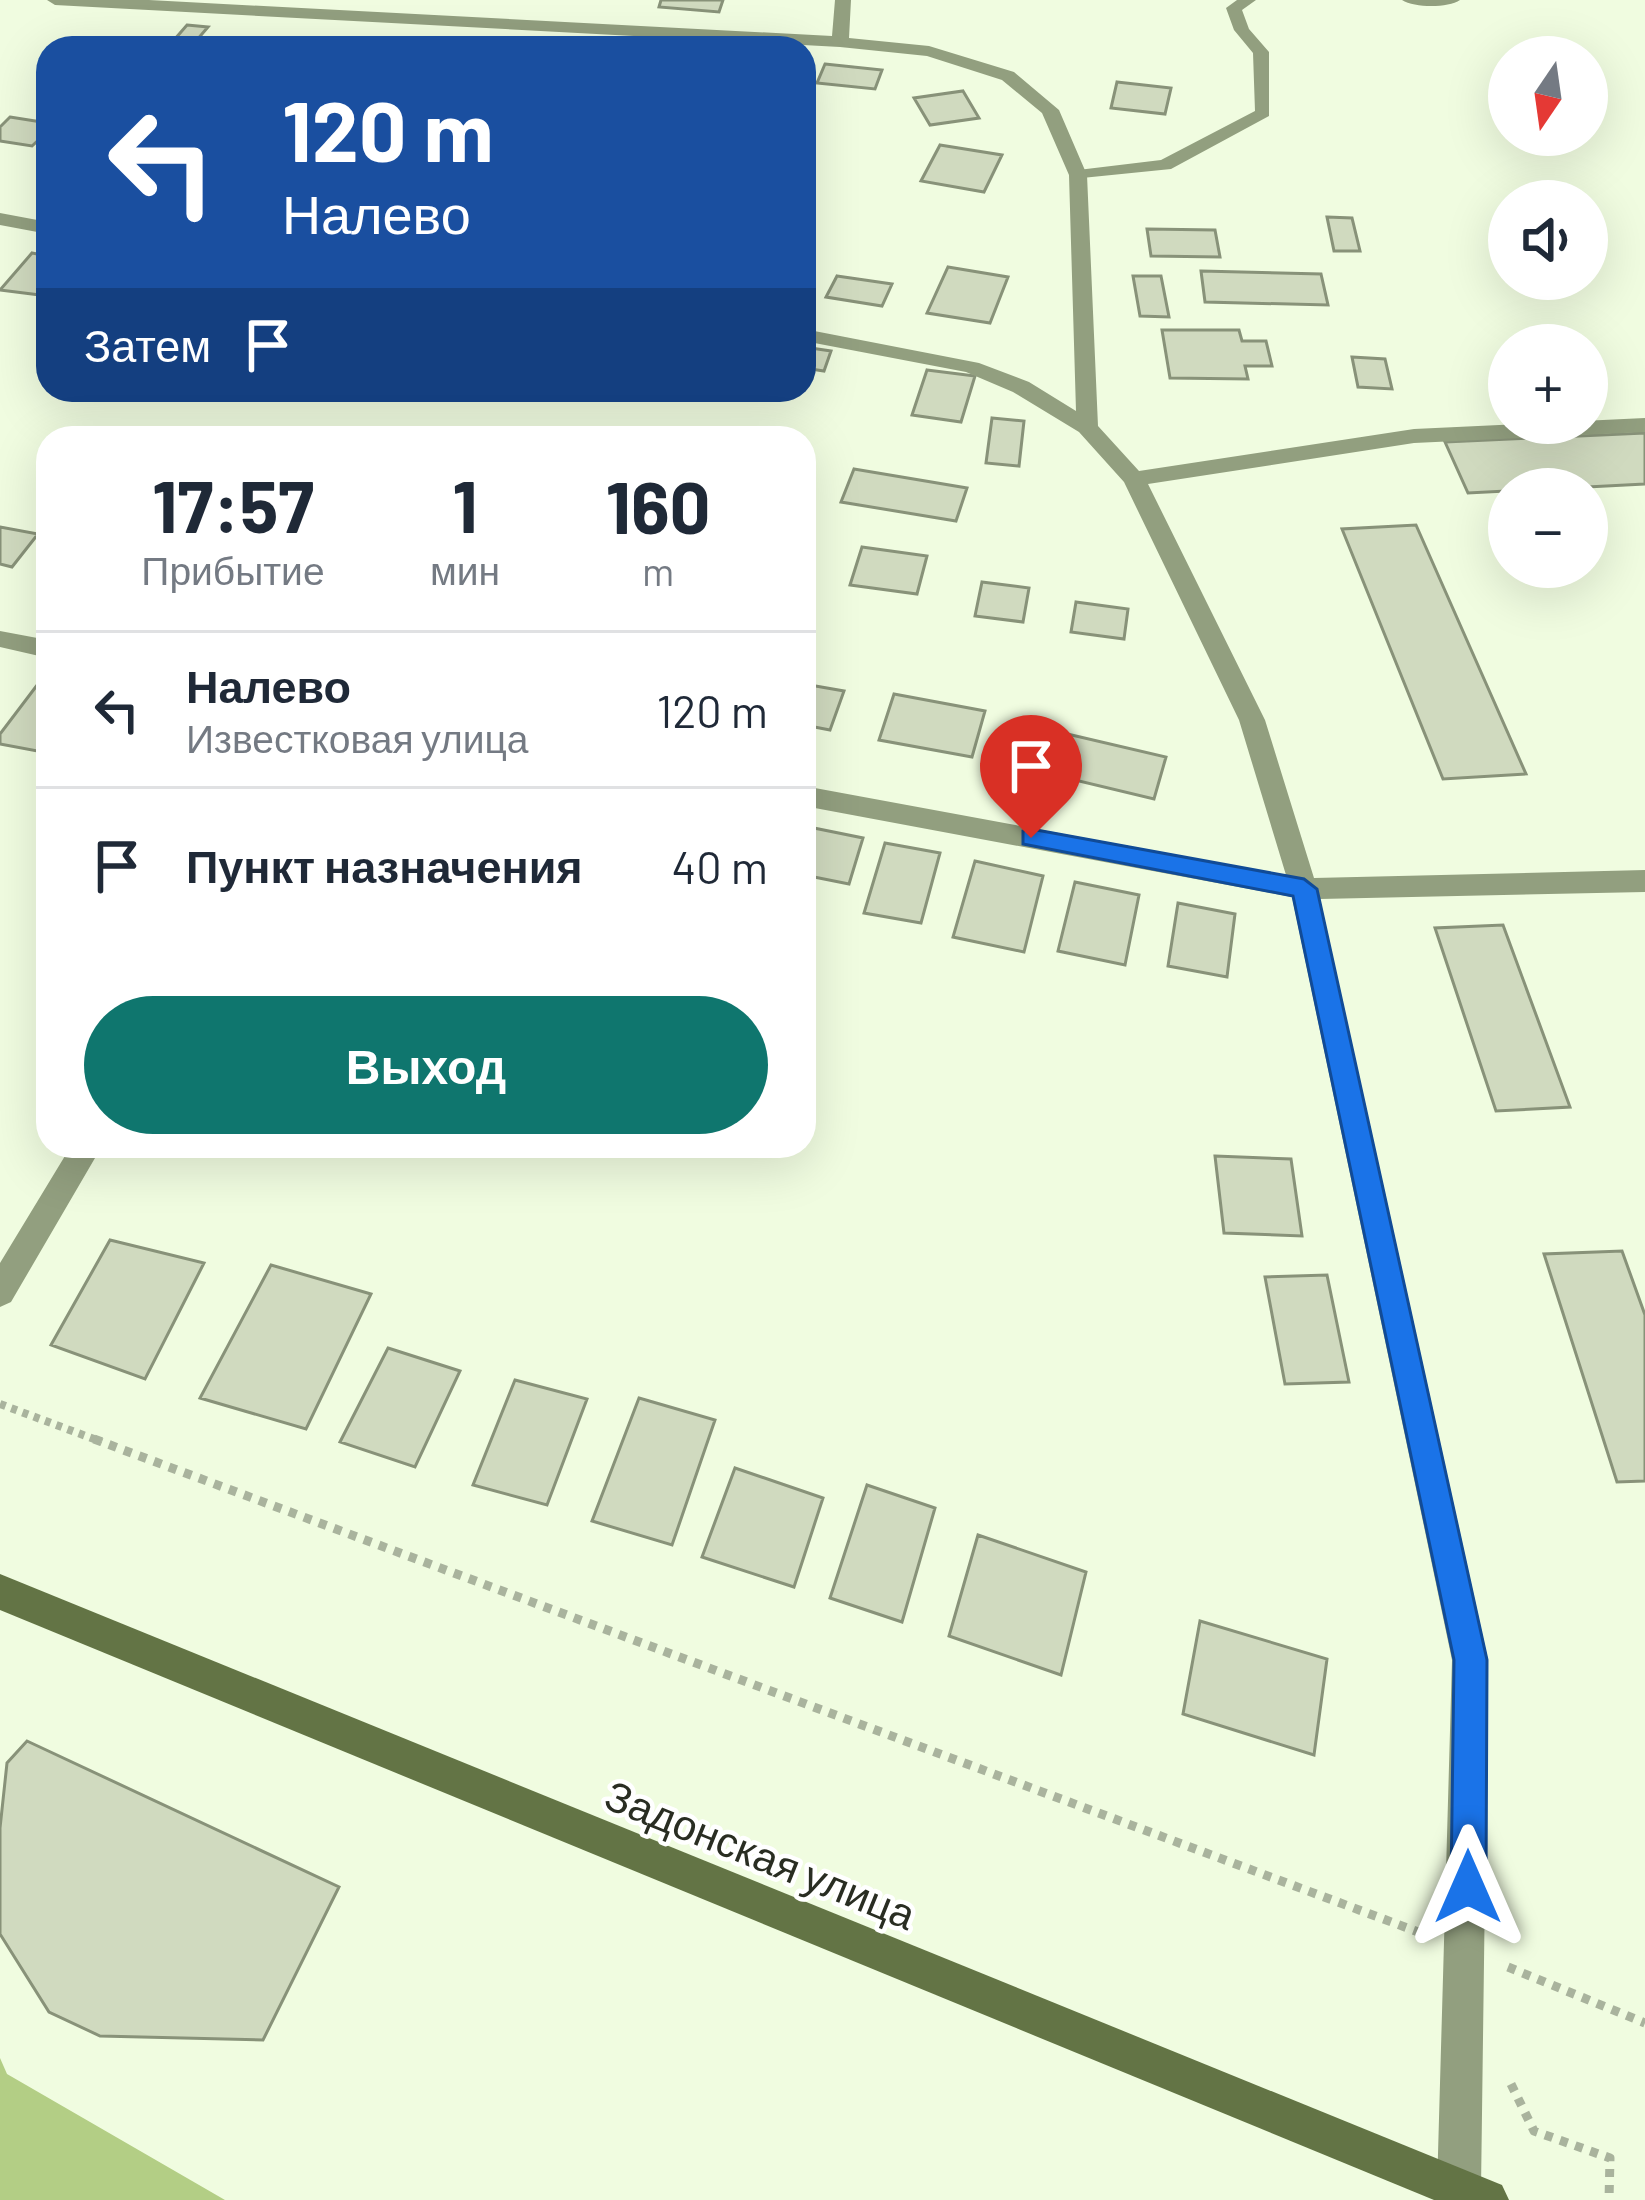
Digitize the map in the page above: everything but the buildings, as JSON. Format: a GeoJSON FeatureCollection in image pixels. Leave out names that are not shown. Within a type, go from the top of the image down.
{"type":"FeatureCollection","features":[{"type":"Feature","properties":{"kind":"main road","name":"Задонская улица"},"geometry":{"type":"LineString","coordinates":[[0,1592],[1473,2194]]}},
{"type":"Feature","properties":{"kind":"street"},"geometry":{"type":"LineString","coordinates":[[55,0],[728,36]]}},
{"type":"Feature","properties":{"kind":"street"},"geometry":{"type":"LineString","coordinates":[[840,42],[843,0]]}},
{"type":"Feature","properties":{"kind":"street"},"geometry":{"type":"LineString","coordinates":[[816,41],[929,51],[1007,76],[1050,110],[1078,176],[1087,428]]}},
{"type":"Feature","properties":{"kind":"street"},"geometry":{"type":"LineString","coordinates":[[0,219],[36,226]]}},
{"type":"Feature","properties":{"kind":"street"},"geometry":{"type":"LineString","coordinates":[[816,337],[972,367],[1021,387],[1087,428],[1134,478],[1252,720],[1304,889],[1470,1660],[1462,2062],[1473,2194]]}},
{"type":"Feature","properties":{"kind":"street"},"geometry":{"type":"LineString","coordinates":[[1134,478],[1414,436],[1645,425]]}},
{"type":"Feature","properties":{"kind":"street"},"geometry":{"type":"LineString","coordinates":[[0,638],[36,646]]}},
{"type":"Feature","properties":{"kind":"street"},"geometry":{"type":"LineString","coordinates":[[816,798],[1304,889],[1645,881]]}},
{"type":"Feature","properties":{"kind":"street"},"geometry":{"type":"LineString","coordinates":[[0,1292],[81,1158]]}},
{"type":"Feature","properties":{"kind":"lane"},"geometry":{"type":"LineString","coordinates":[[1078,176],[1165,165],[1263,113],[1261,52],[1242,30],[1234,8],[1248,0]]}},
{"type":"Feature","properties":{"kind":"lane"},"geometry":{"type":"LineString","coordinates":[[1410,0],[1453,0]]}},
{"type":"Feature","properties":{"kind":"path"},"geometry":{"type":"LineString","coordinates":[[0,1404],[1466,1950],[1645,2023]]}},
{"type":"Feature","properties":{"kind":"path"},"geometry":{"type":"LineString","coordinates":[[1462,2062],[1507,2077],[1534,2131],[1610,2158],[1609,2200]]}},
{"type":"Feature","properties":{"kind":"green space"},"geometry":{"type":"Polygon","coordinates":[[[0,2058],[7,2074],[225,2200],[0,2200],[0,2058]]]}},
{"type":"Feature","properties":{"kind":"route"},"geometry":{"type":"LineString","coordinates":[[1031,838],[1304,889],[1470,1660],[1468,1887]]}}]}
